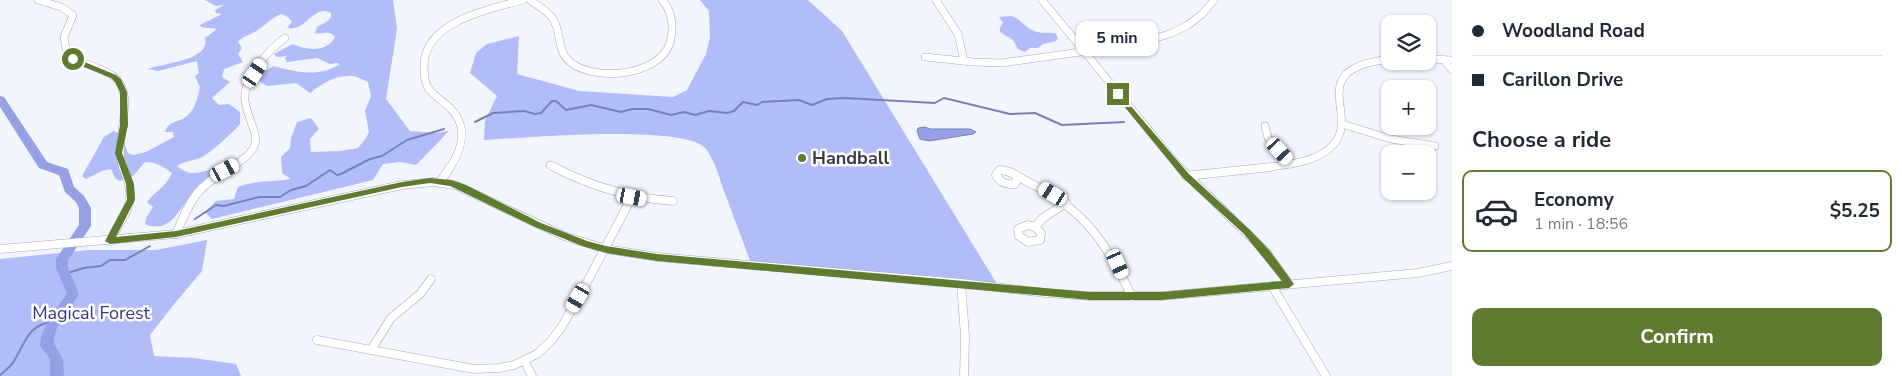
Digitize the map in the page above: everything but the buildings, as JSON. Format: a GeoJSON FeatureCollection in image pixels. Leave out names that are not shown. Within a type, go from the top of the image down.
{"type":"FeatureCollection","features":[{"type":"Feature","properties":{"kind":"street"},"geometry":{"type":"LineString","coordinates":[[38,0],[61,7],[73,15],[64,37],[67,55],[80,63],[114,76],[118,80],[123,92],[124,125],[118,153],[130,184],[131,200],[110,241]]}},
{"type":"Feature","properties":{"kind":"street"},"geometry":{"type":"LineString","coordinates":[[441,181],[458,154],[462,130],[452,108],[429,89],[426,82],[424,56],[427,48],[445,30],[460,19],[486,9],[524,0]]}},
{"type":"Feature","properties":{"kind":"street"},"geometry":{"type":"LineString","coordinates":[[530,0],[554,19],[561,51],[571,63],[591,71],[614,73],[642,68],[653,62],[667,49],[673,19],[671,12],[662,0]]}},
{"type":"Feature","properties":{"kind":"street"},"geometry":{"type":"LineString","coordinates":[[936,0],[958,34],[964,62]]}},
{"type":"Feature","properties":{"kind":"street"},"geometry":{"type":"LineString","coordinates":[[1042,0],[1186,176],[1247,232],[1267,254],[1289,284]]}},
{"type":"Feature","properties":{"kind":"street"},"geometry":{"type":"LineString","coordinates":[[926,58],[964,62],[1018,62],[1132,46],[1161,39],[1195,20],[1214,0]]}},
{"type":"Feature","properties":{"kind":"street"},"geometry":{"type":"LineString","coordinates":[[176,234],[200,188],[243,159],[254,146],[255,134],[245,100],[246,88],[274,45],[285,38]]}},
{"type":"Feature","properties":{"kind":"street"},"geometry":{"type":"LineString","coordinates":[[1436,59],[1452,60]]}},
{"type":"Feature","properties":{"kind":"street"},"geometry":{"type":"LineString","coordinates":[[1443,59],[1452,70]]}},
{"type":"Feature","properties":{"kind":"street"},"geometry":{"type":"LineString","coordinates":[[1186,176],[1291,164],[1311,159],[1327,151],[1338,139],[1342,124],[1338,99],[1340,84],[1358,66],[1381,61]]}},
{"type":"Feature","properties":{"kind":"street"},"geometry":{"type":"LineString","coordinates":[[1342,124],[1397,141],[1427,145]]}},
{"type":"Feature","properties":{"kind":"street"},"geometry":{"type":"LineString","coordinates":[[1265,126],[1268,138],[1291,164]]}},
{"type":"Feature","properties":{"kind":"street"},"geometry":{"type":"LineString","coordinates":[[550,166],[594,188],[632,197],[673,201]]}},
{"type":"Feature","properties":{"kind":"street"},"geometry":{"type":"LineString","coordinates":[[1018,177],[1040,186],[1066,203],[1100,237],[1118,264],[1132,296]]}},
{"type":"Feature","properties":{"kind":"street"},"geometry":{"type":"LineString","coordinates":[[0,249],[176,234],[402,184],[441,181],[463,188],[564,236],[606,249],[657,257],[961,283],[1046,293],[1132,296],[1418,273],[1452,266]]}},
{"type":"Feature","properties":{"kind":"street"},"geometry":{"type":"LineString","coordinates":[[317,340],[474,369],[500,369],[524,362],[538,354],[560,330],[606,249],[632,197]]}},
{"type":"Feature","properties":{"kind":"street"},"geometry":{"type":"LineString","coordinates":[[1035,227],[1044,218],[1066,203]]}},
{"type":"Feature","properties":{"kind":"street"},"geometry":{"type":"LineString","coordinates":[[371,350],[394,315],[423,291],[431,279]]}},
{"type":"Feature","properties":{"kind":"street"},"geometry":{"type":"LineString","coordinates":[[961,283],[965,336],[964,376]]}},
{"type":"Feature","properties":{"kind":"street"},"geometry":{"type":"LineString","coordinates":[[1272,286],[1326,376]]}},
{"type":"Feature","properties":{"kind":"street"},"geometry":{"type":"LineString","coordinates":[[524,362],[532,376]]}},
{"type":"Feature","properties":{"kind":"green space"},"geometry":{"type":"Polygon","coordinates":[[[205,0],[393,0],[397,29],[386,99],[410,131],[436,133],[449,131],[416,165],[400,162],[383,164],[373,180],[212,219],[205,212],[216,201],[234,199],[238,187],[258,182],[291,179],[282,173],[281,157],[290,148],[291,138],[297,122],[311,118],[319,129],[310,139],[311,152],[358,148],[369,132],[365,111],[371,96],[368,82],[353,76],[335,78],[310,93],[296,83],[267,86],[259,81],[265,72],[273,66],[299,72],[315,72],[324,71],[340,64],[330,64],[317,58],[287,62],[285,58],[287,56],[277,57],[274,54],[293,44],[310,49],[322,48],[332,42],[335,37],[330,33],[315,33],[317,27],[328,21],[331,13],[325,11],[315,14],[300,26],[294,28],[287,28],[292,22],[282,14],[238,42],[242,48],[238,54],[243,62],[224,69],[222,77],[230,82],[212,98],[219,105],[229,104],[240,112],[240,124],[205,156],[177,166],[182,170],[193,173],[204,172],[221,166],[225,167],[207,179],[191,194],[170,222],[163,226],[155,227],[145,224],[146,218],[153,207],[147,202],[167,182],[172,173],[159,165],[145,162],[133,176],[120,181],[115,178],[111,169],[86,179],[82,176],[104,137],[114,131],[120,134],[128,153],[133,155],[146,152],[174,137],[173,132],[165,132],[168,126],[183,119],[190,113],[198,96],[200,87],[195,76],[199,73],[197,61],[158,71],[148,69],[184,60],[200,52],[205,46],[205,38],[217,29],[201,27],[200,25],[222,14],[216,13],[215,10],[224,5],[216,6],[205,0]]]}},
{"type":"Feature","properties":{"kind":"green space"},"geometry":{"type":"Polygon","coordinates":[[[700,0],[808,0],[842,31],[997,284],[751,263],[712,159],[706,149],[692,141],[668,136],[637,134],[565,135],[484,140],[485,121],[497,96],[470,73],[476,53],[487,44],[519,36],[517,74],[579,91],[673,97],[687,90],[706,54],[710,37],[709,11],[700,0]]]}},
{"type":"Feature","properties":{"kind":"green space"},"geometry":{"type":"Polygon","coordinates":[[[1012,16],[1032,30],[1056,34],[1058,38],[1056,41],[1043,44],[1038,48],[1030,48],[1025,52],[1018,49],[1013,40],[1000,32],[1003,23],[999,17],[1012,16]]]}},
{"type":"Feature","properties":{"kind":"green space","name":"Magical Forest"},"geometry":{"type":"Polygon","coordinates":[[[207,240],[202,271],[150,335],[154,356],[194,358],[236,364],[241,376],[0,376],[0,259],[89,250],[156,250],[207,240]]]}},
{"type":"Feature","properties":{"kind":"shaded area"},"geometry":{"type":"Polygon","coordinates":[[[925,127],[930,129],[970,129],[976,132],[929,141],[920,139],[917,131],[918,128],[925,127]]]}},
{"type":"Feature","properties":{"kind":"waterway"},"geometry":{"type":"LineString","coordinates":[[475,122],[493,113],[524,111],[535,114],[541,113],[552,101],[556,101],[566,110],[591,105],[621,112],[632,109],[648,109],[671,115],[684,112],[695,115],[709,111],[727,113],[734,111],[743,102],[757,105],[762,102],[799,100],[812,105],[827,99],[845,98],[935,103],[944,98],[1010,114],[1035,113],[1062,125],[1124,122]]}},
{"type":"Feature","properties":{"kind":"waterway"},"geometry":{"type":"LineString","coordinates":[[0,99],[43,165],[64,172],[69,189],[80,199],[85,208],[85,226],[62,259],[62,268],[73,294],[52,324],[47,337],[47,346],[51,349],[56,359],[57,376]]}},
{"type":"Feature","properties":{"kind":"waterway"},"geometry":{"type":"LineString","coordinates":[[195,219],[216,205],[224,206],[259,197],[280,197],[291,190],[306,186],[330,170],[337,175],[341,174],[370,159],[382,156],[407,140],[444,129]]}},
{"type":"Feature","properties":{"kind":"waterway"},"geometry":{"type":"LineString","coordinates":[[64,274],[84,268],[101,266],[110,260],[125,260],[150,246]]}},
{"type":"Feature","properties":{"kind":"waterway"},"geometry":{"type":"LineString","coordinates":[[0,375],[13,363],[33,330],[38,326],[54,321]]}},
{"type":"Feature","properties":{"kind":"place","name":"Handball"},"geometry":{"type":"Point","coordinates":[802,158]}},
{"type":"Feature","properties":{"kind":"route"},"geometry":{"type":"LineString","coordinates":[[73,59],[88,67],[114,76],[118,80],[125,101],[124,125],[118,153],[130,184],[131,200],[110,241],[176,234],[252,219],[402,184],[430,180],[451,183],[480,195],[538,225],[585,244],[631,254],[1090,296],[1162,296],[1289,284],[1267,254],[1247,232],[1186,176],[1118,94]]}}]}
